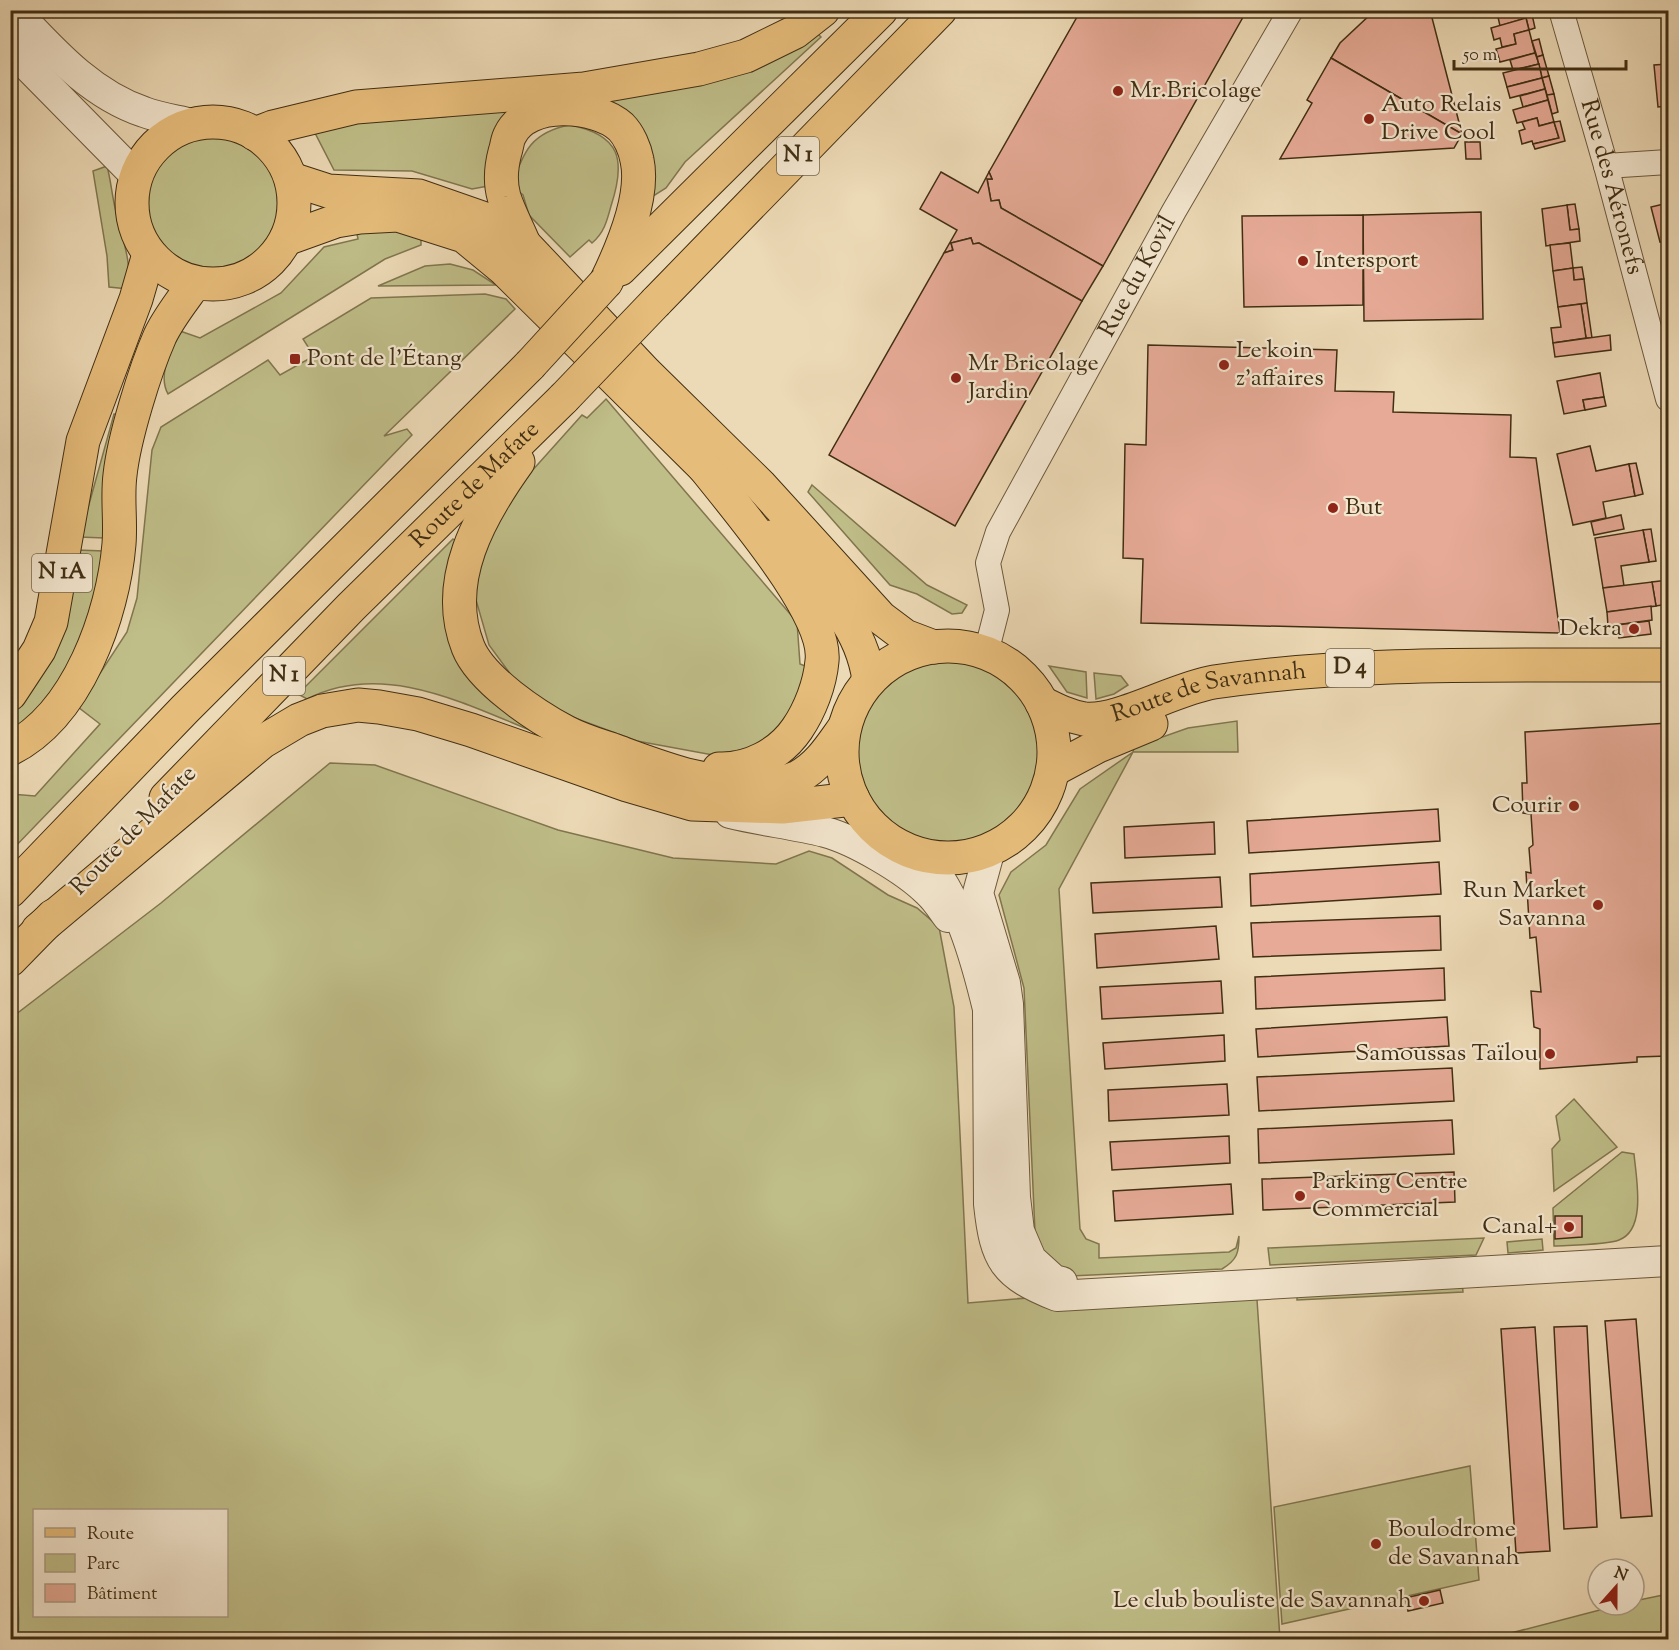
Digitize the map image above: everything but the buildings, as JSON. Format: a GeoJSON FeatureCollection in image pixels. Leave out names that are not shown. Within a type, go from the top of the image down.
{"type":"FeatureCollection","features":[{"type":"Feature","properties":{"kind":"main road"},"geometry":{"type":"LineString","coordinates":[[255,134],[273,127],[356,106],[584,89],[699,69],[746,56],[795,32],[824,10]]}},
{"type":"Feature","properties":{"kind":"main road","name":"Route de Mafate"},"geometry":{"type":"LineString","coordinates":[[10,891],[185,709],[530,365],[606,282],[881,10]]}},
{"type":"Feature","properties":{"kind":"main road","name":"Route de Mafate"},"geometry":{"type":"LineString","coordinates":[[10,960],[351,607],[564,398],[940,10]]}},
{"type":"Feature","properties":{"kind":"main road"},"geometry":{"type":"LineString","coordinates":[[524,243],[504,197],[501,168],[510,133],[525,118],[548,110],[587,111],[605,118],[621,127],[631,141],[638,161],[631,225],[606,282]]}},
{"type":"Feature","properties":{"kind":"main road"},"geometry":{"type":"LineString","coordinates":[[214,122],[236,125],[255,134],[283,161],[291,179],[294,200],[293,220],[286,240],[274,257],[258,272],[238,281],[217,285],[195,283],[170,272],[149,254],[138,236],[132,217],[132,196],[136,176],[144,158],[158,143],[174,132],[193,124],[214,122]]}},
{"type":"Feature","properties":{"kind":"main road"},"geometry":{"type":"LineString","coordinates":[[291,179],[328,191],[419,196],[485,219],[524,243],[646,372],[761,486],[881,618],[905,636],[934,647]]}},
{"type":"Feature","properties":{"kind":"main road"},"geometry":{"type":"LineString","coordinates":[[286,240],[336,221],[398,215],[464,236],[504,269],[697,458],[842,610],[856,633],[867,662],[869,680]]}},
{"type":"Feature","properties":{"kind":"main road","name":"N 1A"},"geometry":{"type":"LineString","coordinates":[[10,694],[39,650],[51,622],[83,441],[136,299],[149,254]]}},
{"type":"Feature","properties":{"kind":"main road","name":"N 1A"},"geometry":{"type":"LineString","coordinates":[[10,749],[42,727],[68,696],[98,633],[111,596],[119,544],[120,475],[129,430],[160,337],[195,283]]}},
{"type":"Feature","properties":{"kind":"main road"},"geometry":{"type":"LineString","coordinates":[[564,398],[502,484],[469,543],[458,596],[468,648],[493,681],[525,707],[568,734],[657,767],[687,777],[718,783],[774,783],[797,778],[820,761],[844,728],[854,702],[869,680],[899,658],[934,647],[969,648],[986,653],[1018,673],[1042,703],[1053,735],[1053,770],[1038,809],[1009,839],[990,849],[956,857],[922,854],[905,848],[875,828],[853,799],[843,764],[844,728]]}},
{"type":"Feature","properties":{"kind":"main road"},"geometry":{"type":"LineString","coordinates":[[657,767],[730,769],[762,760],[791,738],[805,716],[823,660],[811,615],[778,564],[697,458]]}},
{"type":"Feature","properties":{"kind":"main road","name":"Route de Savannah"},"geometry":{"type":"LineString","coordinates":[[1042,703],[1066,715],[1092,719],[1110,718],[1173,693],[1211,683],[1296,672],[1355,668],[1668,665]]}},
{"type":"Feature","properties":{"kind":"main road","name":"Route de Savannah"},"geometry":{"type":"LineString","coordinates":[[1053,770],[1098,746],[1189,710],[1255,694],[1304,686],[1356,682],[1668,682]]}},
{"type":"Feature","properties":{"kind":"main road"},"geometry":{"type":"LineString","coordinates":[[38,930],[262,742],[299,720],[322,711],[358,705],[418,714],[627,785],[692,804],[782,807],[853,799]]}},
{"type":"Feature","properties":{"kind":"street"},"geometry":{"type":"LineString","coordinates":[[14,10],[64,63],[106,94],[142,112],[193,124]]}},
{"type":"Feature","properties":{"kind":"street","name":"Rue du Kovil"},"geometry":{"type":"LineString","coordinates":[[986,653],[997,610],[988,563],[998,532],[1174,211],[1291,10]]}},
{"type":"Feature","properties":{"kind":"street","name":"Rue des Aéronefs"},"geometry":{"type":"LineString","coordinates":[[1561,10],[1606,166],[1668,399]]}},
{"type":"Feature","properties":{"kind":"street"},"geometry":{"type":"LineString","coordinates":[[10,48],[136,176]]}},
{"type":"Feature","properties":{"kind":"street"},"geometry":{"type":"LineString","coordinates":[[1606,166],[1668,162]]}},
{"type":"Feature","properties":{"kind":"street"},"geometry":{"type":"LineString","coordinates":[[692,804],[772,824],[827,832],[866,850],[929,892],[969,946]]}},
{"type":"Feature","properties":{"kind":"street"},"geometry":{"type":"LineString","coordinates":[[990,849],[978,893],[1005,983],[1008,1004],[1015,1197],[1019,1231],[1031,1260],[1054,1280],[1096,1292]]}},
{"type":"Feature","properties":{"kind":"street"},"geometry":{"type":"LineString","coordinates":[[922,854],[940,876],[955,904],[987,1009],[989,1204],[1002,1260],[1026,1283],[1057,1296],[1668,1261]]}},
{"type":"Feature","properties":{"kind":"green space"},"geometry":{"type":"Polygon","coordinates":[[[815,31],[821,37],[685,162],[666,188],[647,200],[594,99],[815,31]]]}},
{"type":"Feature","properties":{"kind":"green space"},"geometry":{"type":"Polygon","coordinates":[[[529,99],[488,186],[472,189],[412,171],[334,170],[314,131],[364,122],[444,117],[529,99]]]}},
{"type":"Feature","properties":{"kind":"green space"},"geometry":{"type":"Polygon","coordinates":[[[570,125],[600,135],[609,143],[615,152],[618,175],[610,211],[602,231],[592,243],[589,240],[570,257],[529,215],[523,195],[512,186],[520,163],[531,145],[546,133],[570,125]]]}},
{"type":"Feature","properties":{"kind":"green space"},"geometry":{"type":"Polygon","coordinates":[[[213,132],[239,137],[262,152],[277,175],[282,201],[277,227],[262,250],[239,265],[213,270],[187,265],[164,250],[149,227],[144,201],[149,175],[164,152],[187,137],[213,132]]]}},
{"type":"Feature","properties":{"kind":"green space"},"geometry":{"type":"Polygon","coordinates":[[[107,166],[128,259],[128,289],[109,287],[107,256],[93,171],[107,166]]]}},
{"type":"Feature","properties":{"kind":"green space"},"geometry":{"type":"Polygon","coordinates":[[[356,229],[421,233],[421,245],[385,259],[168,394],[164,378],[165,370],[180,331],[200,338],[281,293],[324,247],[358,239],[356,229]]]}},
{"type":"Feature","properties":{"kind":"green space"},"geometry":{"type":"Polygon","coordinates":[[[450,264],[473,270],[496,285],[378,286],[425,266],[450,264]]]}},
{"type":"Feature","properties":{"kind":"green space"},"geometry":{"type":"Polygon","coordinates":[[[485,294],[506,299],[515,309],[384,436],[407,429],[412,435],[11,851],[11,794],[35,796],[100,724],[78,707],[127,632],[137,598],[152,450],[161,427],[268,360],[280,375],[314,356],[303,339],[371,298],[485,294]]]}},
{"type":"Feature","properties":{"kind":"green space"},"geometry":{"type":"Polygon","coordinates":[[[606,399],[797,622],[800,664],[810,668],[804,698],[760,746],[713,755],[637,741],[564,714],[520,687],[489,645],[476,600],[479,556],[495,512],[582,415],[587,418],[606,399]]]}},
{"type":"Feature","properties":{"kind":"green space"},"geometry":{"type":"Polygon","coordinates":[[[114,414],[119,415],[104,538],[80,537],[114,414]]]}},
{"type":"Feature","properties":{"kind":"green space"},"geometry":{"type":"Polygon","coordinates":[[[812,485],[927,585],[967,605],[962,613],[952,614],[917,594],[890,585],[808,492],[812,485]]]}},
{"type":"Feature","properties":{"kind":"green space"},"geometry":{"type":"Polygon","coordinates":[[[453,539],[459,543],[449,587],[537,733],[453,699],[424,690],[394,685],[365,684],[336,688],[307,699],[298,694],[453,539]]]}},
{"type":"Feature","properties":{"kind":"green space"},"geometry":{"type":"Polygon","coordinates":[[[77,550],[104,551],[100,594],[68,683],[11,739],[11,709],[77,550]]]}},
{"type":"Feature","properties":{"kind":"green space"},"geometry":{"type":"Polygon","coordinates":[[[940,656],[958,656],[985,663],[1016,683],[1036,714],[1043,750],[1036,786],[1016,817],[985,837],[958,844],[940,844],[905,833],[889,823],[876,810],[859,777],[855,759],[855,741],[866,706],[876,690],[889,677],[922,660],[940,656]]]}},
{"type":"Feature","properties":{"kind":"green space"},"geometry":{"type":"Polygon","coordinates":[[[1049,666],[1086,672],[1087,698],[1067,692],[1049,666]]]}},
{"type":"Feature","properties":{"kind":"green space"},"geometry":{"type":"Polygon","coordinates":[[[1094,673],[1121,676],[1128,685],[1114,694],[1096,699],[1094,673]]]}},
{"type":"Feature","properties":{"kind":"green space"},"geometry":{"type":"Polygon","coordinates":[[[1237,721],[1238,752],[1133,752],[1134,747],[1188,728],[1237,721]]]}},
{"type":"Feature","properties":{"kind":"green space"},"geometry":{"type":"Polygon","coordinates":[[[1133,752],[1059,889],[1080,1229],[1086,1239],[1099,1244],[1099,1258],[1229,1252],[1236,1248],[1239,1236],[1238,1247],[1234,1259],[1222,1269],[1070,1276],[1036,1254],[1024,988],[999,895],[1011,872],[1046,845],[1080,789],[1133,752]]]}},
{"type":"Feature","properties":{"kind":"green space"},"geometry":{"type":"Polygon","coordinates":[[[330,763],[375,765],[558,830],[673,858],[776,864],[809,851],[832,858],[888,895],[917,908],[939,927],[954,1007],[968,1303],[1096,1292],[1256,1285],[1280,1639],[11,1640],[11,1018],[161,903],[330,763]]]}},
{"type":"Feature","properties":{"kind":"green space"},"geometry":{"type":"Polygon","coordinates":[[[1574,1099],[1617,1147],[1554,1191],[1552,1149],[1560,1140],[1556,1116],[1574,1099]]]}},
{"type":"Feature","properties":{"kind":"green space"},"geometry":{"type":"Polygon","coordinates":[[[1622,1152],[1634,1154],[1638,1189],[1637,1214],[1628,1234],[1619,1240],[1606,1243],[1554,1246],[1553,1208],[1622,1152]]]}},
{"type":"Feature","properties":{"kind":"green space"},"geometry":{"type":"Polygon","coordinates":[[[1484,1238],[1476,1255],[1270,1265],[1268,1248],[1484,1238]]]}},
{"type":"Feature","properties":{"kind":"green space"},"geometry":{"type":"Polygon","coordinates":[[[1542,1239],[1543,1250],[1508,1253],[1507,1242],[1542,1239]]]}},
{"type":"Feature","properties":{"kind":"green space"},"geometry":{"type":"Polygon","coordinates":[[[1462,1281],[1463,1292],[1297,1300],[1297,1290],[1462,1281]]]}},
{"type":"Feature","properties":{"kind":"green space","name":"Boulodrome de Savannah"},"geometry":{"type":"Polygon","coordinates":[[[1470,1466],[1479,1580],[1282,1624],[1274,1507],[1470,1466]]]}},
{"type":"Feature","properties":{"kind":"green space"},"geometry":{"type":"Polygon","coordinates":[[[1668,1594],[1668,1639],[1488,1639],[1586,1614],[1586,1617],[1646,1617],[1646,1599],[1668,1594]]]}},
{"type":"Feature","properties":{"kind":"shaded area"},"geometry":{"type":"Polygon","coordinates":[[[11,1566],[18,1602],[18,1639],[11,1639],[11,1566]]]}},
{"type":"Feature","properties":{"kind":"place","name":"Mr.Bricolage"},"geometry":{"type":"Point","coordinates":[1118,91]}},
{"type":"Feature","properties":{"kind":"place","name":"Auto Relais Drive Cool"},"geometry":{"type":"Point","coordinates":[1369,119]}},
{"type":"Feature","properties":{"kind":"place","name":"Intersport"},"geometry":{"type":"Point","coordinates":[1303,261]}},
{"type":"Feature","properties":{"kind":"place","name":"Pont de l'Étang"},"geometry":{"type":"Point","coordinates":[295,359]}},
{"type":"Feature","properties":{"kind":"place","name":"Le koin z’affaires"},"geometry":{"type":"Point","coordinates":[1224,365]}},
{"type":"Feature","properties":{"kind":"place","name":"Mr Bricolage Jardin"},"geometry":{"type":"Point","coordinates":[956,378]}},
{"type":"Feature","properties":{"kind":"place","name":"But"},"geometry":{"type":"Point","coordinates":[1333,508]}},
{"type":"Feature","properties":{"kind":"place","name":"Dekra"},"geometry":{"type":"Point","coordinates":[1634,629]}},
{"type":"Feature","properties":{"kind":"place","name":"Courir"},"geometry":{"type":"Point","coordinates":[1574,806]}},
{"type":"Feature","properties":{"kind":"place","name":"Run Market Savanna"},"geometry":{"type":"Point","coordinates":[1598,905]}},
{"type":"Feature","properties":{"kind":"place","name":"Samoussas Taïlou"},"geometry":{"type":"Point","coordinates":[1550,1054]}},
{"type":"Feature","properties":{"kind":"place","name":"Parking Centre Commercial"},"geometry":{"type":"Point","coordinates":[1300,1196]}},
{"type":"Feature","properties":{"kind":"place","name":"Canal+"},"geometry":{"type":"Point","coordinates":[1569,1227]}},
{"type":"Feature","properties":{"kind":"place","name":"Boulodrome de Savannah"},"geometry":{"type":"Point","coordinates":[1376,1544]}},
{"type":"Feature","properties":{"kind":"place","name":"Le club bouliste de Savannah"},"geometry":{"type":"Point","coordinates":[1424,1601]}}]}
